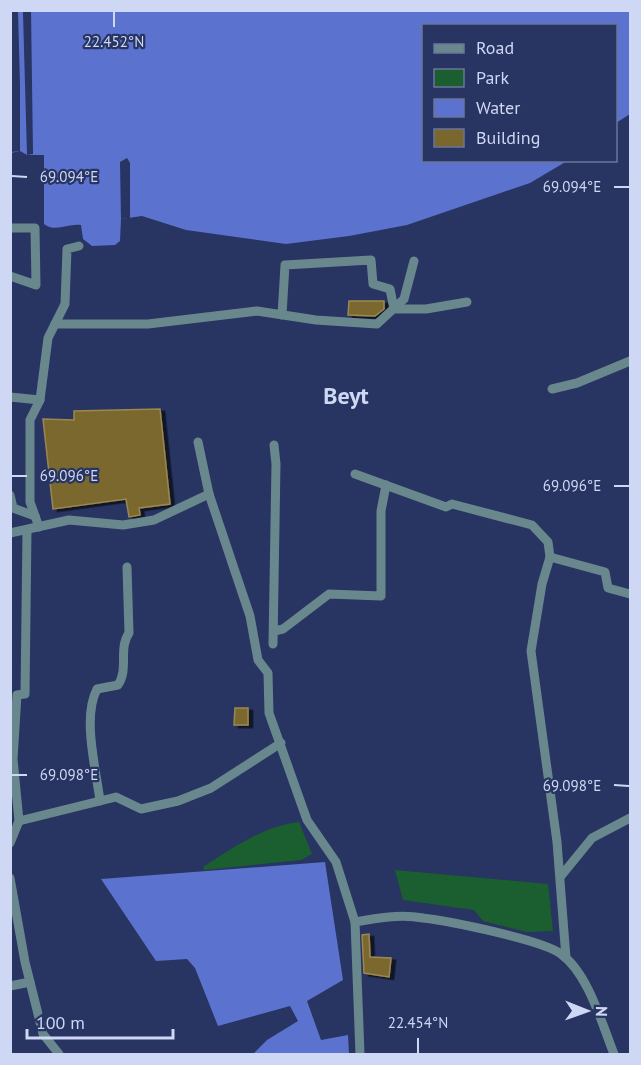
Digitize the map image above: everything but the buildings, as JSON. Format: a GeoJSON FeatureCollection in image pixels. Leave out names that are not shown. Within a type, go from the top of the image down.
{"type":"FeatureCollection","features":[{"type":"Feature","properties":{"kind":"street"},"geometry":{"type":"LineString","coordinates":[[10,228],[35,228],[36,285],[10,276]]}},
{"type":"Feature","properties":{"kind":"street"},"geometry":{"type":"LineString","coordinates":[[39,527],[30,502],[30,420],[40,400],[48,338],[65,304],[67,249],[79,246]]}},
{"type":"Feature","properties":{"kind":"street"},"geometry":{"type":"LineString","coordinates":[[282,315],[285,265],[311,262],[370,260],[373,284],[390,289],[394,309]]}},
{"type":"Feature","properties":{"kind":"street"},"geometry":{"type":"LineString","coordinates":[[55,324],[148,324],[257,311],[378,324],[404,299],[414,261]]}},
{"type":"Feature","properties":{"kind":"street"},"geometry":{"type":"LineString","coordinates":[[394,309],[426,309],[467,302]]}},
{"type":"Feature","properties":{"kind":"street"},"geometry":{"type":"LineString","coordinates":[[552,389],[577,383],[630,361]]}},
{"type":"Feature","properties":{"kind":"street"},"geometry":{"type":"LineString","coordinates":[[10,397],[40,400]]}},
{"type":"Feature","properties":{"kind":"street"},"geometry":{"type":"LineString","coordinates":[[198,442],[209,494],[250,616],[258,660],[268,673],[269,712],[307,820],[336,862],[355,922],[360,1054]]}},
{"type":"Feature","properties":{"kind":"street"},"geometry":{"type":"LineString","coordinates":[[273,644],[276,464],[274,445]]}},
{"type":"Feature","properties":{"kind":"street"},"geometry":{"type":"LineString","coordinates":[[355,474],[446,507],[452,504],[532,525],[548,542],[550,557],[542,584],[531,651],[561,876],[566,958]]}},
{"type":"Feature","properties":{"kind":"street"},"geometry":{"type":"LineString","coordinates":[[274,631],[284,629],[329,594],[381,596],[381,510],[386,485]]}},
{"type":"Feature","properties":{"kind":"street"},"geometry":{"type":"LineString","coordinates":[[10,533],[69,520],[123,525],[154,520],[209,494]]}},
{"type":"Feature","properties":{"kind":"street"},"geometry":{"type":"LineString","coordinates":[[10,495],[13,508],[35,516]]}},
{"type":"Feature","properties":{"kind":"street"},"geometry":{"type":"LineString","coordinates":[[10,843],[19,822],[13,759],[17,695],[25,694],[27,531]]}},
{"type":"Feature","properties":{"kind":"street"},"geometry":{"type":"LineString","coordinates":[[550,557],[604,572],[608,588],[630,594]]}},
{"type":"Feature","properties":{"kind":"street"},"geometry":{"type":"LineString","coordinates":[[100,801],[90,718],[92,699],[97,689],[118,685],[124,675],[124,640],[129,633],[127,567]]}},
{"type":"Feature","properties":{"kind":"street"},"geometry":{"type":"LineString","coordinates":[[19,822],[116,797],[141,809],[178,801],[211,788],[281,743]]}},
{"type":"Feature","properties":{"kind":"street"},"geometry":{"type":"LineString","coordinates":[[561,876],[592,838],[630,818]]}},
{"type":"Feature","properties":{"kind":"street"},"geometry":{"type":"LineString","coordinates":[[10,878],[30,982],[43,1034],[59,1054]]}},
{"type":"Feature","properties":{"kind":"street"},"geometry":{"type":"LineString","coordinates":[[355,922],[386,917],[422,917],[530,941],[561,953],[580,974],[614,1054]]}},
{"type":"Feature","properties":{"kind":"street"},"geometry":{"type":"LineString","coordinates":[[10,986],[30,982]]}},
{"type":"Feature","properties":{"kind":"green space"},"geometry":{"type":"Polygon","coordinates":[[[299,822],[312,854],[301,860],[204,870],[203,867],[249,839],[273,828],[299,822]]]}},
{"type":"Feature","properties":{"kind":"green space"},"geometry":{"type":"Polygon","coordinates":[[[395,870],[548,884],[553,931],[527,932],[483,921],[474,910],[403,900],[395,870]]]}},
{"type":"Feature","properties":{"kind":"water"},"geometry":{"type":"Polygon","coordinates":[[[11,11],[630,11],[630,114],[617,122],[617,24],[422,24],[422,162],[565,162],[530,183],[407,225],[349,236],[286,244],[186,230],[142,216],[121,219],[120,241],[115,245],[92,246],[83,239],[81,225],[53,228],[44,224],[44,155],[27,155],[20,151],[11,153],[11,11]]]}},
{"type":"Feature","properties":{"kind":"water"},"geometry":{"type":"Polygon","coordinates":[[[325,862],[343,980],[307,1001],[321,1040],[348,1035],[349,1054],[253,1054],[267,1040],[298,1021],[290,1006],[218,1026],[195,968],[187,959],[156,961],[101,879],[325,862]]]}},
{"type":"Feature","properties":{"kind":"pier"},"geometry":{"type":"Polygon","coordinates":[[[11,10],[18,11],[20,151],[11,152],[11,10]]]}},
{"type":"Feature","properties":{"kind":"pier"},"geometry":{"type":"Polygon","coordinates":[[[23,11],[31,11],[33,154],[27,155],[23,11]]]}},
{"type":"Feature","properties":{"kind":"pier"},"geometry":{"type":"Polygon","coordinates":[[[127,158],[130,163],[130,218],[121,219],[120,162],[127,158]]]}},
{"type":"Feature","properties":{"kind":"district","name":"Beyt"},"geometry":{"type":"Point","coordinates":[346,395]}}]}
